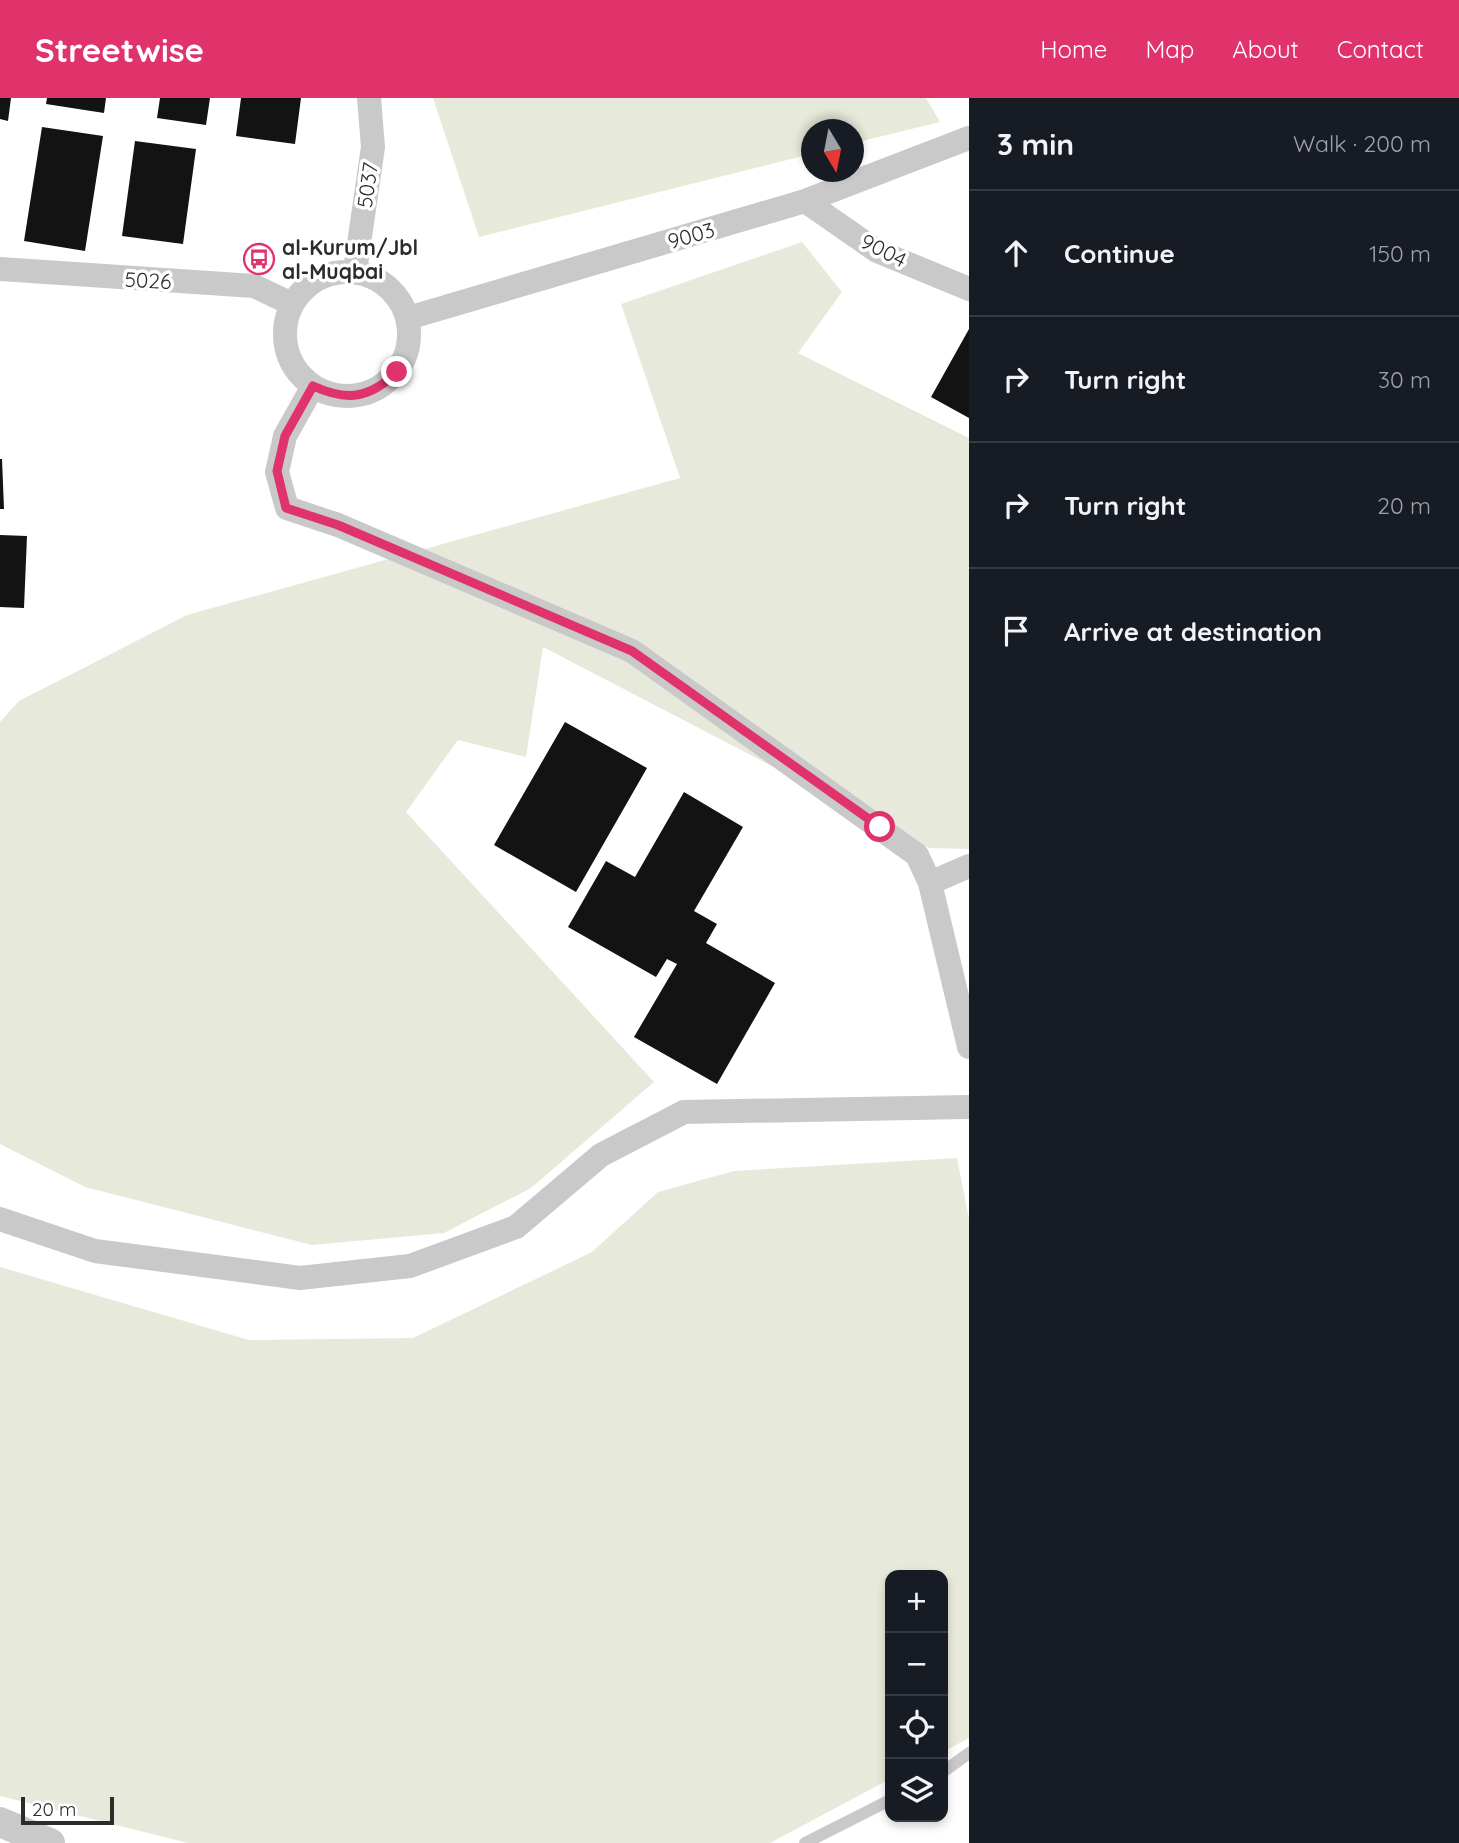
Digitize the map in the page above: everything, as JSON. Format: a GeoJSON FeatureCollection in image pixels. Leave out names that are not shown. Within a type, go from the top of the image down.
{"type":"FeatureCollection","features":[{"type":"Feature","properties":{"kind":"street","name":"5037"},"geometry":{"type":"LineString","coordinates":[[355,271],[373,147],[369,98]]}},
{"type":"Feature","properties":{"kind":"street","name":"9003"},"geometry":{"type":"LineString","coordinates":[[408,318],[805,201],[969,138]]}},
{"type":"Feature","properties":{"kind":"street","name":"9004"},"geometry":{"type":"LineString","coordinates":[[805,201],[877,251],[969,289]]}},
{"type":"Feature","properties":{"kind":"street","name":"5026"},"geometry":{"type":"LineString","coordinates":[[0,269],[254,286],[292,304]]}},
{"type":"Feature","properties":{"kind":"street"},"geometry":{"type":"LineString","coordinates":[[355,271],[373,276],[389,287],[401,301],[408,318],[410,337],[406,355],[397,372],[384,384],[367,393],[349,396],[330,394],[313,386],[299,374],[289,358],[285,340],[286,321],[292,304],[303,289],[318,278],[336,272],[355,271]]}},
{"type":"Feature","properties":{"kind":"street"},"geometry":{"type":"LineString","coordinates":[[313,386],[285,436],[277,471],[286,508],[338,525],[632,651],[917,855],[930,883],[969,1047]]}},
{"type":"Feature","properties":{"kind":"street"},"geometry":{"type":"LineString","coordinates":[[930,883],[969,866]]}},
{"type":"Feature","properties":{"kind":"street"},"geometry":{"type":"LineString","coordinates":[[0,1219],[95,1251],[300,1278],[410,1266],[516,1227],[601,1155],[684,1112],[969,1107]]}},
{"type":"Feature","properties":{"kind":"street"},"geometry":{"type":"LineString","coordinates":[[0,1822],[50,1843]]}},
{"type":"Feature","properties":{"kind":"lane"},"geometry":{"type":"LineString","coordinates":[[948,1768],[969,1753]]}},
{"type":"Feature","properties":{"kind":"lane"},"geometry":{"type":"LineString","coordinates":[[805,1843],[885,1803]]}},
{"type":"Feature","properties":{"kind":"green space"},"geometry":{"type":"Polygon","coordinates":[[[433,98],[926,98],[940,122],[864,141],[864,119],[801,119],[801,156],[479,237],[433,98]]]}},
{"type":"Feature","properties":{"kind":"green space"},"geometry":{"type":"Polygon","coordinates":[[[802,242],[842,292],[798,353],[969,438],[969,849],[929,848],[543,647],[526,757],[458,740],[406,812],[654,1082],[531,1188],[444,1233],[312,1245],[85,1187],[0,1144],[0,722],[19,701],[187,615],[680,478],[621,304],[802,242]]]}},
{"type":"Feature","properties":{"kind":"green space"},"geometry":{"type":"Polygon","coordinates":[[[957,1158],[969,1219],[969,1738],[948,1749],[948,1570],[885,1570],[885,1782],[770,1843],[188,1843],[0,1796],[0,1267],[249,1340],[413,1338],[592,1252],[658,1192],[734,1171],[957,1158]]]}},
{"type":"Feature","properties":{"kind":"building"},"geometry":{"type":"Polygon","coordinates":[[[0,98],[11,98],[8,121],[0,119],[0,98]]]}},
{"type":"Feature","properties":{"kind":"building"},"geometry":{"type":"Polygon","coordinates":[[[47,98],[106,98],[104,113],[46,104],[47,98]]]}},
{"type":"Feature","properties":{"kind":"building"},"geometry":{"type":"Polygon","coordinates":[[[160,98],[210,98],[206,125],[157,118],[160,98]]]}},
{"type":"Feature","properties":{"kind":"building"},"geometry":{"type":"Polygon","coordinates":[[[241,98],[301,98],[295,144],[236,136],[241,98]]]}},
{"type":"Feature","properties":{"kind":"building"},"geometry":{"type":"Polygon","coordinates":[[[42,127],[103,136],[85,251],[24,241],[42,127]]]}},
{"type":"Feature","properties":{"kind":"building"},"geometry":{"type":"Polygon","coordinates":[[[135,141],[196,149],[183,244],[122,236],[135,141]]]}},
{"type":"Feature","properties":{"kind":"building"},"geometry":{"type":"Polygon","coordinates":[[[969,329],[969,418],[931,397],[969,329]]]}},
{"type":"Feature","properties":{"kind":"building"},"geometry":{"type":"Polygon","coordinates":[[[2,459],[4,509],[0,509],[2,459]]]}},
{"type":"Feature","properties":{"kind":"building"},"geometry":{"type":"Polygon","coordinates":[[[0,535],[27,536],[24,608],[0,607],[0,535]]]}},
{"type":"Feature","properties":{"kind":"building"},"geometry":{"type":"Polygon","coordinates":[[[565,722],[647,768],[576,892],[494,845],[565,722]]]}},
{"type":"Feature","properties":{"kind":"building"},"geometry":{"type":"Polygon","coordinates":[[[684,792],[743,827],[694,911],[717,924],[706,943],[775,983],[717,1084],[634,1037],[677,964],[667,959],[656,977],[568,927],[606,861],[635,877],[684,792]]]}},
{"type":"Feature","properties":{"kind":"place","name":"al-Kurum/Jbl al-Muqbai"},"geometry":{"type":"Point","coordinates":[259,259]}},
{"type":"Feature","properties":{"kind":"route"},"geometry":{"type":"LineString","coordinates":[[397,372],[384,384],[367,393],[349,396],[330,394],[313,386],[285,436],[277,471],[286,508],[338,525],[632,651],[880,827]]}}]}
